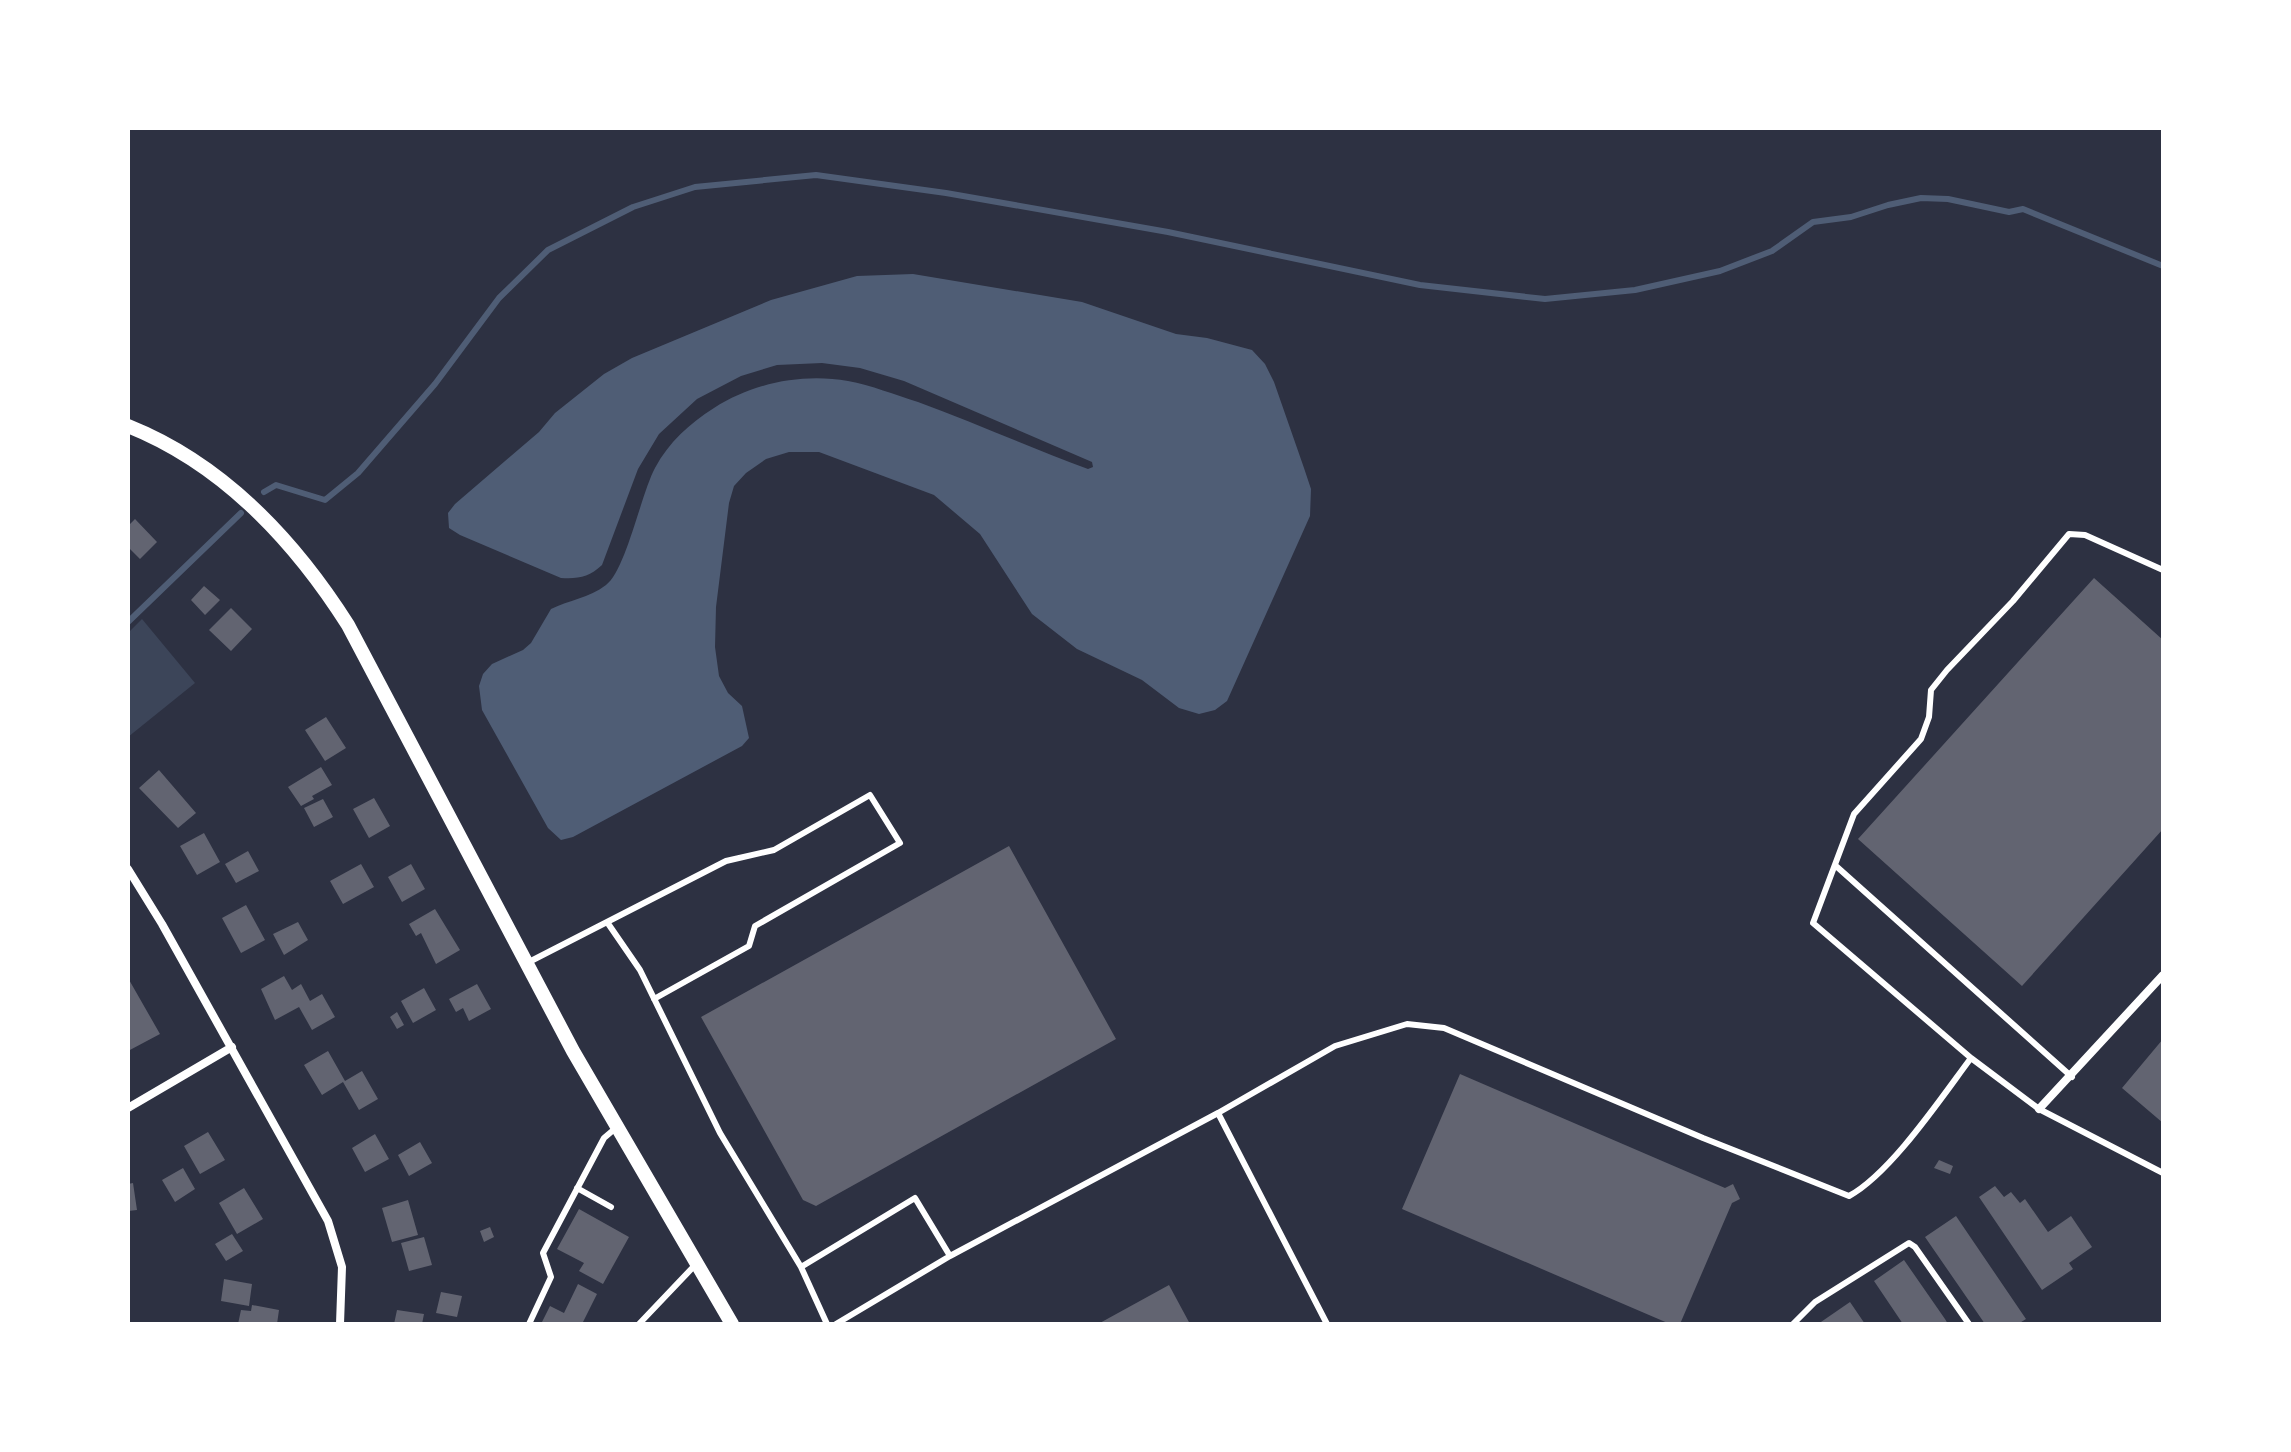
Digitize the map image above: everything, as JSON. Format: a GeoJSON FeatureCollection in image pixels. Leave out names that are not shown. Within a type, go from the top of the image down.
{"type":"FeatureCollection","features":[{"type":"Feature","properties":{"kind":"street"},"geometry":{"type":"LineString","coordinates":[[128,426],[181,453],[223,482],[268,521],[322,584],[348,625],[617,1127],[732,1324]]}},
{"type":"Feature","properties":{"kind":"street"},"geometry":{"type":"LineString","coordinates":[[128,869],[232,1047],[334,1236],[343,1283],[340,1324]]}},
{"type":"Feature","properties":{"kind":"street"},"geometry":{"type":"LineString","coordinates":[[2039,1109],[2072,1077],[2163,975]]}},
{"type":"Feature","properties":{"kind":"street"},"geometry":{"type":"LineString","coordinates":[[128,1108],[232,1047]]}},
{"type":"Feature","properties":{"kind":"lane"},"geometry":{"type":"LineString","coordinates":[[2163,570],[2085,535],[2069,534],[2013,601],[1931,690],[1929,717],[1921,739],[1854,814],[1813,923],[1971,1058],[2039,1109],[2163,1173]]}},
{"type":"Feature","properties":{"kind":"lane"},"geometry":{"type":"LineString","coordinates":[[527,964],[726,861],[774,850],[870,795],[900,843],[755,926],[749,946],[654,999]]}},
{"type":"Feature","properties":{"kind":"lane"},"geometry":{"type":"LineString","coordinates":[[1836,866],[2072,1077]]}},
{"type":"Feature","properties":{"kind":"lane"},"geometry":{"type":"LineString","coordinates":[[607,922],[640,970],[720,1133],[801,1267],[827,1324]]}},
{"type":"Feature","properties":{"kind":"lane"},"geometry":{"type":"LineString","coordinates":[[836,1324],[950,1256],[1218,1113],[1335,1046],[1407,1024],[1444,1028],[1676,1127],[1849,1196],[1864,1187],[1920,1126],[1971,1058]]}},
{"type":"Feature","properties":{"kind":"lane"},"geometry":{"type":"LineString","coordinates":[[1218,1113],[1327,1324]]}},
{"type":"Feature","properties":{"kind":"lane"},"geometry":{"type":"LineString","coordinates":[[529,1324],[551,1277],[543,1253],[604,1138],[617,1127]]}},
{"type":"Feature","properties":{"kind":"lane"},"geometry":{"type":"LineString","coordinates":[[577,1188],[611,1207]]}},
{"type":"Feature","properties":{"kind":"lane"},"geometry":{"type":"LineString","coordinates":[[801,1267],[915,1198],[950,1256]]}},
{"type":"Feature","properties":{"kind":"lane"},"geometry":{"type":"LineString","coordinates":[[1793,1324],[1815,1302],[1909,1243],[1915,1247],[1969,1324]]}},
{"type":"Feature","properties":{"kind":"lane"},"geometry":{"type":"LineString","coordinates":[[639,1324],[697,1263]]}},
{"type":"Feature","properties":{"kind":"shaded area"},"geometry":{"type":"Polygon","coordinates":[[[913,274],[1082,302],[1176,334],[1207,338],[1252,350],[1265,364],[1311,489],[1310,516],[1227,701],[1215,710],[1199,714],[1179,708],[1142,680],[1077,649],[1032,614],[980,534],[934,495],[819,452],[789,452],[766,459],[746,473],[734,486],[729,503],[716,607],[715,647],[719,676],[728,693],[742,706],[749,738],[742,746],[573,837],[561,840],[548,828],[482,710],[479,686],[483,674],[492,664],[531,643],[551,609],[593,593],[613,577],[627,548],[655,468],[673,442],[705,414],[729,399],[778,382],[813,378],[848,381],[918,402],[1088,469],[1093,467],[1092,462],[904,381],[860,368],[822,363],[777,365],[741,376],[697,399],[659,434],[638,469],[602,565],[588,575],[561,578],[460,535],[449,528],[448,513],[539,432],[555,413],[604,374],[632,358],[771,300],[857,276],[913,274]]]}},
{"type":"Feature","properties":{"kind":"shaded area"},"geometry":{"type":"Polygon","coordinates":[[[142,619],[195,683],[128,737],[128,633],[142,619]]]}},
{"type":"Feature","properties":{"kind":"building"},"geometry":{"type":"Polygon","coordinates":[[[135,519],[157,542],[140,559],[128,547],[128,526],[135,519]]]}},
{"type":"Feature","properties":{"kind":"building"},"geometry":{"type":"Polygon","coordinates":[[[2094,578],[2163,640],[2163,829],[2022,986],[1858,839],[2094,578]]]}},
{"type":"Feature","properties":{"kind":"building"},"geometry":{"type":"Polygon","coordinates":[[[204,586],[220,600],[205,615],[191,600],[204,586]]]}},
{"type":"Feature","properties":{"kind":"building"},"geometry":{"type":"Polygon","coordinates":[[[231,608],[252,629],[231,651],[209,630],[231,608]]]}},
{"type":"Feature","properties":{"kind":"building"},"geometry":{"type":"Polygon","coordinates":[[[326,717],[346,748],[325,761],[305,730],[326,717]]]}},
{"type":"Feature","properties":{"kind":"building"},"geometry":{"type":"Polygon","coordinates":[[[321,767],[332,785],[301,806],[288,787],[321,767]]]}},
{"type":"Feature","properties":{"kind":"building"},"geometry":{"type":"Polygon","coordinates":[[[159,770],[196,813],[178,828],[139,788],[159,770]]]}},
{"type":"Feature","properties":{"kind":"building"},"geometry":{"type":"Polygon","coordinates":[[[374,798],[390,826],[369,838],[353,809],[374,798]]]}},
{"type":"Feature","properties":{"kind":"building"},"geometry":{"type":"Polygon","coordinates":[[[323,799],[333,817],[314,827],[304,808],[323,799]]]}},
{"type":"Feature","properties":{"kind":"building"},"geometry":{"type":"Polygon","coordinates":[[[204,833],[220,862],[197,875],[180,846],[204,833]]]}},
{"type":"Feature","properties":{"kind":"building"},"geometry":{"type":"Polygon","coordinates":[[[1009,846],[1116,1039],[816,1206],[803,1200],[701,1017],[1009,846]]]}},
{"type":"Feature","properties":{"kind":"building"},"geometry":{"type":"Polygon","coordinates":[[[248,851],[259,871],[236,883],[225,864],[248,851]]]}},
{"type":"Feature","properties":{"kind":"building"},"geometry":{"type":"Polygon","coordinates":[[[361,864],[374,887],[343,904],[330,881],[361,864]]]}},
{"type":"Feature","properties":{"kind":"building"},"geometry":{"type":"Polygon","coordinates":[[[411,864],[425,889],[402,902],[388,877],[411,864]]]}},
{"type":"Feature","properties":{"kind":"building"},"geometry":{"type":"Polygon","coordinates":[[[246,905],[265,940],[241,953],[222,918],[246,905]]]}},
{"type":"Feature","properties":{"kind":"building"},"geometry":{"type":"Polygon","coordinates":[[[435,909],[460,950],[436,964],[421,933],[416,936],[409,924],[435,909]]]}},
{"type":"Feature","properties":{"kind":"building"},"geometry":{"type":"Polygon","coordinates":[[[298,922],[308,940],[284,955],[273,934],[298,922]]]}},
{"type":"Feature","properties":{"kind":"building"},"geometry":{"type":"Polygon","coordinates":[[[284,976],[292,990],[301,984],[310,1001],[322,994],[335,1017],[312,1030],[299,1007],[275,1020],[261,989],[284,976]]]}},
{"type":"Feature","properties":{"kind":"building"},"geometry":{"type":"Polygon","coordinates":[[[128,978],[160,1034],[128,1051],[128,978]]]}},
{"type":"Feature","properties":{"kind":"building"},"geometry":{"type":"Polygon","coordinates":[[[477,984],[491,1009],[469,1021],[463,1008],[456,1012],[449,999],[477,984]]]}},
{"type":"Feature","properties":{"kind":"building"},"geometry":{"type":"Polygon","coordinates":[[[424,988],[436,1010],[413,1023],[401,1001],[424,988]]]}},
{"type":"Feature","properties":{"kind":"building"},"geometry":{"type":"Polygon","coordinates":[[[397,1012],[404,1025],[397,1029],[390,1017],[397,1012]]]}},
{"type":"Feature","properties":{"kind":"building"},"geometry":{"type":"Polygon","coordinates":[[[2163,1039],[2163,1123],[2122,1088],[2163,1039]]]}},
{"type":"Feature","properties":{"kind":"building"},"geometry":{"type":"Polygon","coordinates":[[[328,1051],[345,1081],[362,1071],[378,1099],[359,1110],[343,1082],[322,1095],[304,1065],[328,1051]]]}},
{"type":"Feature","properties":{"kind":"building"},"geometry":{"type":"Polygon","coordinates":[[[1460,1074],[1725,1188],[1733,1184],[1740,1199],[1732,1203],[1680,1324],[1670,1324],[1402,1209],[1460,1074]]]}},
{"type":"Feature","properties":{"kind":"building"},"geometry":{"type":"Polygon","coordinates":[[[208,1132],[225,1160],[200,1174],[184,1146],[208,1132]]]}},
{"type":"Feature","properties":{"kind":"building"},"geometry":{"type":"Polygon","coordinates":[[[375,1134],[389,1159],[365,1172],[352,1148],[375,1134]]]}},
{"type":"Feature","properties":{"kind":"building"},"geometry":{"type":"Polygon","coordinates":[[[420,1142],[432,1163],[409,1176],[398,1155],[420,1142]]]}},
{"type":"Feature","properties":{"kind":"building"},"geometry":{"type":"Polygon","coordinates":[[[1939,1160],[1953,1166],[1950,1174],[1934,1168],[1939,1160]]]}},
{"type":"Feature","properties":{"kind":"building"},"geometry":{"type":"Polygon","coordinates":[[[183,1168],[195,1189],[175,1202],[162,1180],[183,1168]]]}},
{"type":"Feature","properties":{"kind":"building"},"geometry":{"type":"Polygon","coordinates":[[[133,1183],[137,1210],[128,1211],[128,1184],[133,1183]]]}},
{"type":"Feature","properties":{"kind":"building"},"geometry":{"type":"Polygon","coordinates":[[[1995,1186],[2004,1197],[2011,1192],[2020,1203],[2025,1199],[2048,1232],[2071,1216],[2092,1247],[2069,1263],[2073,1269],[2042,1290],[1979,1197],[1995,1186]]]}},
{"type":"Feature","properties":{"kind":"building"},"geometry":{"type":"Polygon","coordinates":[[[244,1188],[263,1219],[237,1234],[219,1203],[244,1188]]]}},
{"type":"Feature","properties":{"kind":"building"},"geometry":{"type":"Polygon","coordinates":[[[408,1200],[418,1235],[392,1242],[382,1208],[408,1200]]]}},
{"type":"Feature","properties":{"kind":"building"},"geometry":{"type":"Polygon","coordinates":[[[579,1209],[629,1237],[603,1284],[579,1271],[584,1263],[557,1249],[579,1209]]]}},
{"type":"Feature","properties":{"kind":"building"},"geometry":{"type":"Polygon","coordinates":[[[1956,1216],[2026,1319],[2018,1324],[1985,1324],[1925,1237],[1956,1216]]]}},
{"type":"Feature","properties":{"kind":"building"},"geometry":{"type":"Polygon","coordinates":[[[490,1227],[494,1237],[484,1242],[480,1231],[490,1227]]]}},
{"type":"Feature","properties":{"kind":"building"},"geometry":{"type":"Polygon","coordinates":[[[232,1234],[243,1251],[226,1261],[215,1244],[232,1234]]]}},
{"type":"Feature","properties":{"kind":"building"},"geometry":{"type":"Polygon","coordinates":[[[424,1237],[432,1265],[409,1271],[401,1243],[424,1237]]]}},
{"type":"Feature","properties":{"kind":"building"},"geometry":{"type":"Polygon","coordinates":[[[1904,1260],[1948,1324],[1903,1324],[1874,1281],[1904,1260]]]}},
{"type":"Feature","properties":{"kind":"building"},"geometry":{"type":"Polygon","coordinates":[[[224,1279],[252,1284],[249,1306],[221,1301],[224,1279]]]}},
{"type":"Feature","properties":{"kind":"building"},"geometry":{"type":"Polygon","coordinates":[[[578,1284],[597,1294],[582,1324],[541,1324],[550,1306],[564,1313],[578,1284]]]}},
{"type":"Feature","properties":{"kind":"building"},"geometry":{"type":"Polygon","coordinates":[[[1169,1285],[1190,1324],[1098,1324],[1169,1285]]]}},
{"type":"Feature","properties":{"kind":"building"},"geometry":{"type":"Polygon","coordinates":[[[441,1292],[462,1296],[457,1317],[436,1313],[441,1292]]]}},
{"type":"Feature","properties":{"kind":"building"},"geometry":{"type":"Polygon","coordinates":[[[1850,1302],[1865,1324],[1818,1324],[1850,1302]]]}},
{"type":"Feature","properties":{"kind":"building"},"geometry":{"type":"Polygon","coordinates":[[[252,1305],[279,1310],[277,1324],[238,1324],[241,1310],[251,1311],[252,1305]]]}},
{"type":"Feature","properties":{"kind":"building"},"geometry":{"type":"Polygon","coordinates":[[[397,1310],[424,1314],[422,1324],[394,1324],[397,1310]]]}},
{"type":"Feature","properties":{"kind":"waterway"},"geometry":{"type":"LineString","coordinates":[[264,492],[276,485],[325,500],[358,473],[435,384],[499,298],[548,250],[633,207],[695,187],[816,175],[946,193],[1168,232],[1420,285],[1545,299],[1635,290],[1720,271],[1772,251],[1813,222],[1851,217],[1921,198],[1948,199],[2009,212],[2023,209],[2163,266]]}},
{"type":"Feature","properties":{"kind":"waterway"},"geometry":{"type":"LineString","coordinates":[[128,622],[241,513]]}}]}
